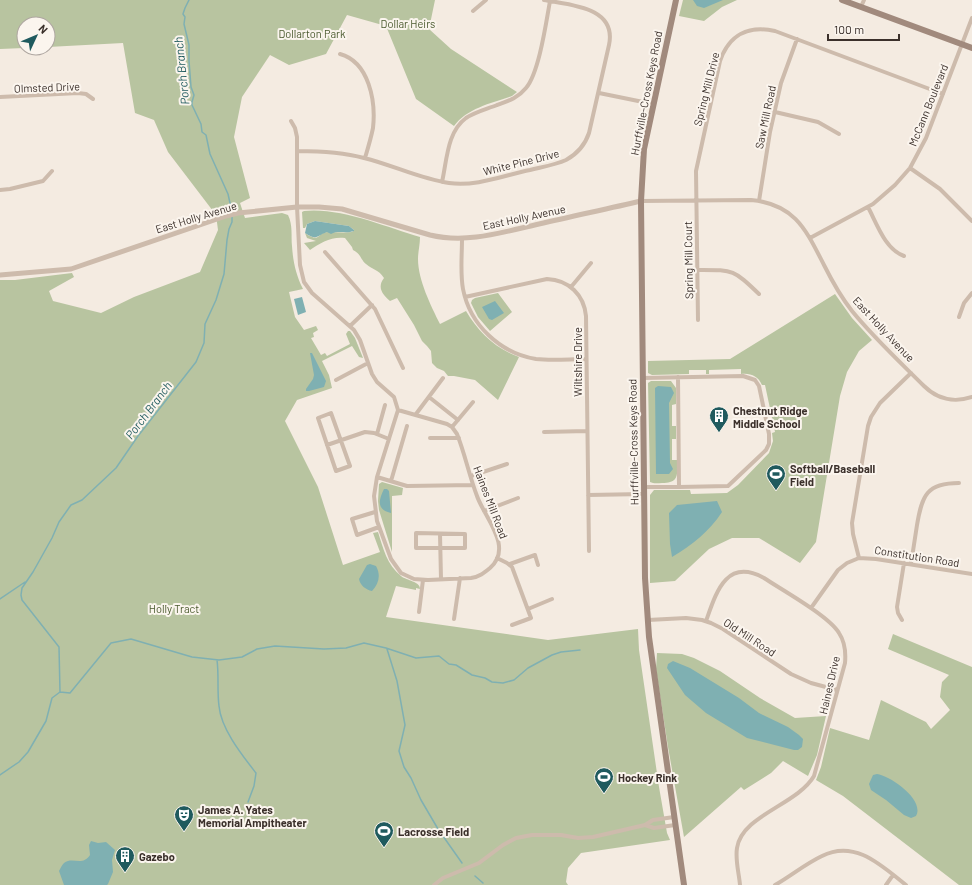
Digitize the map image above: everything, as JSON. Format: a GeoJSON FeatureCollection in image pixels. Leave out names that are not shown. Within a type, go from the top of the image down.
{"type":"FeatureCollection","features":[{"type":"Feature","properties":{"kind":"main road","name":"Hurffville-Cross Keys Road"},"geometry":{"type":"LineString","coordinates":[[676,0],[643,154],[641,201],[645,578],[648,620],[684,885]]}},
{"type":"Feature","properties":{"kind":"main road"},"geometry":{"type":"LineString","coordinates":[[842,0],[972,48]]}},
{"type":"Feature","properties":{"kind":"street"},"geometry":{"type":"LineString","coordinates":[[473,11],[486,0]]}},
{"type":"Feature","properties":{"kind":"street","name":"White Pine Drive"},"geometry":{"type":"LineString","coordinates":[[298,151],[334,152],[365,158],[442,182],[455,184],[472,183],[565,160],[580,149],[587,138],[599,93],[610,40],[610,32],[602,17],[592,11],[544,0]]}},
{"type":"Feature","properties":{"kind":"street"},"geometry":{"type":"LineString","coordinates":[[861,7],[864,0]]}},
{"type":"Feature","properties":{"kind":"street"},"geometry":{"type":"LineString","coordinates":[[442,182],[450,143],[453,134],[459,126],[471,115],[513,99],[529,85],[536,65],[550,1]]}},
{"type":"Feature","properties":{"kind":"street","name":"McCann Boulevard"},"geometry":{"type":"LineString","coordinates":[[810,238],[868,207],[889,191],[910,168],[926,138],[972,18]]}},
{"type":"Feature","properties":{"kind":"street","name":"Spring Mill Drive"},"geometry":{"type":"LineString","coordinates":[[697,200],[696,176],[698,160],[720,61],[727,47],[734,38],[743,33],[758,29],[775,31],[943,94]]}},
{"type":"Feature","properties":{"kind":"street","name":"Saw Mill Road"},"geometry":{"type":"LineString","coordinates":[[759,201],[782,78],[797,39]]}},
{"type":"Feature","properties":{"kind":"street"},"geometry":{"type":"LineString","coordinates":[[340,54],[353,60],[360,67],[371,94],[373,125],[365,158]]}},
{"type":"Feature","properties":{"kind":"street","name":"Olmsted Drive"},"geometry":{"type":"LineString","coordinates":[[0,97],[78,93],[86,94],[93,99]]}},
{"type":"Feature","properties":{"kind":"street"},"geometry":{"type":"LineString","coordinates":[[599,93],[653,104]]}},
{"type":"Feature","properties":{"kind":"street"},"geometry":{"type":"LineString","coordinates":[[775,112],[818,122],[839,134]]}},
{"type":"Feature","properties":{"kind":"street"},"geometry":{"type":"LineString","coordinates":[[291,121],[297,132],[298,151],[296,207],[300,266],[304,282],[317,297],[350,326],[360,340],[374,378],[394,397],[398,410],[377,477],[374,496],[375,512],[388,554],[401,573],[410,578],[423,580],[480,576],[494,565],[497,558],[510,564],[531,618],[512,625]]}},
{"type":"Feature","properties":{"kind":"street"},"geometry":{"type":"LineString","coordinates":[[910,168],[940,189],[972,221]]}},
{"type":"Feature","properties":{"kind":"street"},"geometry":{"type":"LineString","coordinates":[[0,190],[43,181],[52,171]]}},
{"type":"Feature","properties":{"kind":"street","name":"Spring Mill Court"},"geometry":{"type":"LineString","coordinates":[[697,200],[698,320]]}},
{"type":"Feature","properties":{"kind":"street","name":"East Holly Avenue"},"geometry":{"type":"LineString","coordinates":[[0,275],[49,272],[75,268],[226,216],[238,213],[296,207],[342,209],[430,236],[462,239],[488,235],[641,201],[759,201],[776,206],[790,215],[802,226],[810,238],[833,283],[851,310],[928,390],[940,397],[956,400],[972,397]]}},
{"type":"Feature","properties":{"kind":"street"},"geometry":{"type":"LineString","coordinates":[[868,207],[891,248],[904,256]]}},
{"type":"Feature","properties":{"kind":"street"},"geometry":{"type":"LineString","coordinates":[[462,239],[462,280],[465,297],[470,311],[482,328],[496,342],[512,351],[526,356],[542,359],[586,359]]}},
{"type":"Feature","properties":{"kind":"street"},"geometry":{"type":"LineString","coordinates":[[325,252],[378,313],[403,368]]}},
{"type":"Feature","properties":{"kind":"street"},"geometry":{"type":"LineString","coordinates":[[465,297],[544,279],[557,280],[571,287],[590,263]]}},
{"type":"Feature","properties":{"kind":"street"},"geometry":{"type":"LineString","coordinates":[[698,270],[725,270],[734,272],[743,278],[759,294]]}},
{"type":"Feature","properties":{"kind":"street","name":"Wiltshire Drive"},"geometry":{"type":"LineString","coordinates":[[571,287],[580,296],[585,307],[588,551]]}},
{"type":"Feature","properties":{"kind":"street"},"geometry":{"type":"LineString","coordinates":[[959,317],[964,303],[972,293]]}},
{"type":"Feature","properties":{"kind":"street"},"geometry":{"type":"LineString","coordinates":[[350,326],[372,305]]}},
{"type":"Feature","properties":{"kind":"street"},"geometry":{"type":"LineString","coordinates":[[336,380],[368,363]]}},
{"type":"Feature","properties":{"kind":"street"},"geometry":{"type":"LineString","coordinates":[[859,558],[852,523],[869,421],[880,403],[911,373]]}},
{"type":"Feature","properties":{"kind":"street"},"geometry":{"type":"LineString","coordinates":[[643,378],[743,376],[755,380],[759,386],[770,439],[766,450],[728,486],[644,487]]}},
{"type":"Feature","properties":{"kind":"street"},"geometry":{"type":"LineString","coordinates":[[416,414],[443,378]]}},
{"type":"Feature","properties":{"kind":"street"},"geometry":{"type":"LineString","coordinates":[[678,378],[679,487]]}},
{"type":"Feature","properties":{"kind":"street"},"geometry":{"type":"LineString","coordinates":[[429,397],[458,420]]}},
{"type":"Feature","properties":{"kind":"street"},"geometry":{"type":"LineString","coordinates":[[398,410],[416,414],[452,427],[473,402]]}},
{"type":"Feature","properties":{"kind":"street"},"geometry":{"type":"LineString","coordinates":[[377,434],[385,405]]}},
{"type":"Feature","properties":{"kind":"street"},"geometry":{"type":"LineString","coordinates":[[331,413],[350,466],[336,471],[327,445],[318,418],[331,413]]}},
{"type":"Feature","properties":{"kind":"street"},"geometry":{"type":"LineString","coordinates":[[391,482],[407,426]]}},
{"type":"Feature","properties":{"kind":"street","name":"Haines Mill Road"},"geometry":{"type":"LineString","coordinates":[[452,427],[459,438],[473,485],[484,511],[498,537],[499,549],[497,558]]}},
{"type":"Feature","properties":{"kind":"street"},"geometry":{"type":"LineString","coordinates":[[544,432],[587,431]]}},
{"type":"Feature","properties":{"kind":"street"},"geometry":{"type":"LineString","coordinates":[[327,445],[362,433],[370,432],[389,439]]}},
{"type":"Feature","properties":{"kind":"street"},"geometry":{"type":"LineString","coordinates":[[430,438],[459,438]]}},
{"type":"Feature","properties":{"kind":"street"},"geometry":{"type":"LineString","coordinates":[[470,476],[507,464]]}},
{"type":"Feature","properties":{"kind":"street"},"geometry":{"type":"LineString","coordinates":[[478,474],[491,508]]}},
{"type":"Feature","properties":{"kind":"street"},"geometry":{"type":"LineString","coordinates":[[377,477],[391,482],[411,486],[473,485]]}},
{"type":"Feature","properties":{"kind":"street"},"geometry":{"type":"LineString","coordinates":[[911,564],[920,510],[924,497],[940,485],[959,483]]}},
{"type":"Feature","properties":{"kind":"street"},"geometry":{"type":"LineString","coordinates":[[588,495],[644,494]]}},
{"type":"Feature","properties":{"kind":"street"},"geometry":{"type":"LineString","coordinates":[[484,511],[518,498]]}},
{"type":"Feature","properties":{"kind":"street"},"geometry":{"type":"LineString","coordinates":[[375,512],[352,520],[357,535],[379,527]]}},
{"type":"Feature","properties":{"kind":"street"},"geometry":{"type":"LineString","coordinates":[[416,534],[440,534],[464,534],[465,548],[416,548],[416,534]]}},
{"type":"Feature","properties":{"kind":"street"},"geometry":{"type":"LineString","coordinates":[[440,534],[441,579]]}},
{"type":"Feature","properties":{"kind":"street"},"geometry":{"type":"LineString","coordinates":[[510,564],[535,555],[538,565]]}},
{"type":"Feature","properties":{"kind":"street","name":"Constitution Road"},"geometry":{"type":"LineString","coordinates":[[811,608],[838,570],[859,558],[876,559],[972,574]]}},
{"type":"Feature","properties":{"kind":"street"},"geometry":{"type":"LineString","coordinates":[[902,620],[898,613],[897,607],[904,563]]}},
{"type":"Feature","properties":{"kind":"street","name":"Haines Drive"},"geometry":{"type":"LineString","coordinates":[[706,621],[719,588],[728,577],[740,572],[748,572],[760,575],[811,608],[833,625],[840,633],[844,643],[845,663],[816,772],[809,784],[750,826],[740,839],[737,846],[740,885]]}},
{"type":"Feature","properties":{"kind":"street"},"geometry":{"type":"LineString","coordinates":[[454,619],[460,578]]}},
{"type":"Feature","properties":{"kind":"street"},"geometry":{"type":"LineString","coordinates":[[420,612],[423,580]]}},
{"type":"Feature","properties":{"kind":"street"},"geometry":{"type":"LineString","coordinates":[[528,609],[552,599]]}},
{"type":"Feature","properties":{"kind":"street","name":"Old Mill Road"},"geometry":{"type":"LineString","coordinates":[[648,620],[682,618],[706,621],[723,629],[791,674],[811,683],[837,690]]}},
{"type":"Feature","properties":{"kind":"street"},"geometry":{"type":"LineString","coordinates":[[434,885],[443,878],[479,864],[503,845],[516,838],[532,835],[561,835],[578,838],[593,837],[644,825],[653,820],[674,817]]}},
{"type":"Feature","properties":{"kind":"street"},"geometry":{"type":"LineString","coordinates":[[644,825],[654,828],[675,825]]}},
{"type":"Feature","properties":{"kind":"street"},"geometry":{"type":"LineString","coordinates":[[775,885],[823,855],[840,850],[854,851],[864,855],[906,885]]}},
{"type":"Feature","properties":{"kind":"street"},"geometry":{"type":"LineString","coordinates":[[886,885],[893,875]]}},
{"type":"Feature","properties":{"kind":"green space","name":"Holly Tract"},"geometry":{"type":"Polygon","coordinates":[[[0,0],[435,0],[429,29],[451,49],[517,92],[512,96],[473,110],[459,120],[454,126],[416,99],[386,26],[347,15],[326,54],[289,65],[270,55],[242,97],[234,137],[250,198],[240,203],[245,218],[282,213],[288,215],[291,227],[294,263],[298,279],[303,289],[289,292],[295,317],[304,330],[316,326],[318,330],[313,333],[314,337],[311,338],[321,355],[325,353],[327,356],[350,344],[346,334],[350,331],[355,338],[363,358],[359,357],[352,346],[322,361],[329,375],[332,388],[297,400],[285,421],[318,487],[343,565],[380,552],[373,533],[378,532],[386,556],[392,567],[404,578],[418,584],[420,589],[416,588],[416,590],[396,586],[386,617],[548,640],[638,629],[639,650],[659,787],[667,833],[670,840],[581,853],[568,868],[566,882],[568,885],[0,885],[0,280],[15,280],[72,273],[74,277],[49,291],[53,301],[101,313],[134,297],[200,272],[218,230],[216,215],[168,152],[154,120],[135,113],[123,43],[56,47],[56,16],[16,16],[16,48],[0,49],[0,0]]]}},
{"type":"Feature","properties":{"kind":"green space"},"geometry":{"type":"Polygon","coordinates":[[[683,0],[737,0],[722,7],[704,21],[679,16],[683,0]]]}},
{"type":"Feature","properties":{"kind":"green space"},"geometry":{"type":"Polygon","coordinates":[[[302,212],[333,212],[348,215],[420,237],[418,259],[420,275],[426,293],[440,324],[466,311],[476,326],[488,339],[502,349],[519,357],[498,400],[475,380],[448,376],[444,371],[437,368],[432,363],[431,351],[422,341],[397,298],[390,301],[381,290],[381,284],[384,278],[380,273],[364,262],[345,238],[331,239],[310,250],[304,243],[316,241],[307,238],[305,233],[316,238],[325,232],[352,232],[354,230],[349,226],[315,221],[307,224],[305,228],[303,228],[302,212]]]}},
{"type":"Feature","properties":{"kind":"green space"},"geometry":{"type":"Polygon","coordinates":[[[498,293],[512,312],[490,331],[478,317],[471,303],[475,298],[498,293]]]}},
{"type":"Feature","properties":{"kind":"green space"},"geometry":{"type":"Polygon","coordinates":[[[835,294],[852,318],[872,340],[859,351],[847,372],[840,396],[816,542],[800,563],[759,538],[732,538],[709,549],[675,581],[650,583],[650,495],[654,490],[690,490],[691,494],[727,493],[738,485],[769,453],[773,441],[772,433],[775,432],[765,385],[762,385],[754,376],[741,374],[741,369],[709,370],[709,374],[706,374],[706,370],[689,370],[689,374],[652,375],[648,373],[648,361],[730,359],[835,294]]]}},
{"type":"Feature","properties":{"kind":"green space"},"geometry":{"type":"Polygon","coordinates":[[[651,381],[671,381],[676,388],[676,404],[672,405],[672,426],[676,426],[676,439],[672,439],[672,460],[677,460],[677,473],[675,479],[668,483],[650,482],[648,383],[651,381]]]}},
{"type":"Feature","properties":{"kind":"green space"},"geometry":{"type":"Polygon","coordinates":[[[382,482],[403,488],[402,495],[392,496],[392,552],[379,510],[379,484],[382,482]]]}},
{"type":"Feature","properties":{"kind":"green space"},"geometry":{"type":"Polygon","coordinates":[[[893,634],[972,667],[972,885],[959,885],[843,796],[816,780],[821,767],[830,728],[869,740],[881,700],[926,722],[931,729],[950,710],[940,697],[942,682],[949,675],[888,649],[893,634]]]}},
{"type":"Feature","properties":{"kind":"green space"},"geometry":{"type":"Polygon","coordinates":[[[657,653],[682,654],[694,658],[720,671],[760,698],[795,718],[826,716],[817,755],[808,776],[783,761],[771,773],[744,790],[741,787],[684,837],[656,669],[657,653]]]}},
{"type":"Feature","properties":{"kind":"water"},"geometry":{"type":"Polygon","coordinates":[[[693,0],[723,0],[704,8],[697,6],[693,0]]]}},
{"type":"Feature","properties":{"kind":"water"},"geometry":{"type":"Polygon","coordinates":[[[315,221],[349,226],[354,231],[336,232],[331,234],[327,232],[316,237],[312,237],[305,233],[307,224],[315,221]]]}},
{"type":"Feature","properties":{"kind":"water"},"geometry":{"type":"Polygon","coordinates":[[[302,297],[306,312],[298,315],[294,299],[302,297]]]}},
{"type":"Feature","properties":{"kind":"water"},"geometry":{"type":"Polygon","coordinates":[[[495,301],[504,313],[492,320],[489,319],[482,307],[495,301]]]}},
{"type":"Feature","properties":{"kind":"water"},"geometry":{"type":"Polygon","coordinates":[[[310,353],[312,353],[326,381],[324,387],[306,391],[314,375],[310,353]]]}},
{"type":"Feature","properties":{"kind":"water"},"geometry":{"type":"Polygon","coordinates":[[[658,386],[671,387],[674,393],[669,403],[670,463],[673,469],[669,474],[656,474],[655,388],[658,386]]]}},
{"type":"Feature","properties":{"kind":"water"},"geometry":{"type":"Polygon","coordinates":[[[384,489],[389,491],[391,513],[383,510],[380,504],[384,489]]]}},
{"type":"Feature","properties":{"kind":"water"},"geometry":{"type":"Polygon","coordinates":[[[717,501],[722,512],[712,526],[700,538],[672,557],[669,513],[677,505],[717,501]]]}},
{"type":"Feature","properties":{"kind":"water"},"geometry":{"type":"Polygon","coordinates":[[[370,564],[376,566],[379,576],[378,582],[372,591],[364,587],[359,579],[367,565],[370,564]]]}},
{"type":"Feature","properties":{"kind":"water"},"geometry":{"type":"Polygon","coordinates":[[[673,661],[690,668],[739,698],[759,713],[788,727],[803,739],[802,747],[798,750],[794,750],[747,738],[706,713],[685,695],[667,668],[668,664],[673,661]]]}},
{"type":"Feature","properties":{"kind":"water"},"geometry":{"type":"Polygon","coordinates":[[[877,774],[898,784],[911,796],[916,803],[916,816],[911,818],[904,815],[871,790],[869,784],[873,775],[877,774]]]}},
{"type":"Feature","properties":{"kind":"water"},"geometry":{"type":"Polygon","coordinates":[[[91,841],[98,843],[106,842],[115,850],[112,860],[113,872],[108,884],[64,885],[59,871],[62,866],[67,861],[81,861],[87,859],[90,855],[89,845],[91,841]]]}},
{"type":"Feature","properties":{"kind":"waterway","name":"Porch Branch"},"geometry":{"type":"LineString","coordinates":[[189,0],[183,14],[185,17],[184,24],[189,45],[191,87],[194,95],[192,105],[201,124],[202,132],[206,135],[210,154],[228,194],[232,212]]}},
{"type":"Feature","properties":{"kind":"waterway","name":"Porch Branch"},"geometry":{"type":"LineString","coordinates":[[60,692],[59,647],[22,600],[22,588],[33,572],[59,522],[71,505],[82,500],[116,468],[138,436],[196,362],[204,343],[205,324],[216,300],[224,274],[227,240],[232,222],[232,216]]}},
{"type":"Feature","properties":{"kind":"waterway"},"geometry":{"type":"LineString","coordinates":[[0,599],[25,582]]}},
{"type":"Feature","properties":{"kind":"waterway"},"geometry":{"type":"LineString","coordinates":[[60,692],[70,693],[111,643],[131,639],[192,657],[219,660],[242,657],[257,649],[275,646],[324,649],[346,648],[364,643],[386,648],[416,658],[439,656],[449,664],[456,665],[472,675],[485,678],[492,682],[503,683],[514,680],[528,668],[552,655],[561,652],[580,650]]}},
{"type":"Feature","properties":{"kind":"waterway"},"geometry":{"type":"LineString","coordinates":[[387,649],[397,681],[405,725],[399,751],[404,767],[438,829],[462,863]]}},
{"type":"Feature","properties":{"kind":"waterway"},"geometry":{"type":"LineString","coordinates":[[217,660],[219,706],[224,724],[233,741],[256,773],[254,786],[248,802]]}},
{"type":"Feature","properties":{"kind":"waterway","name":"Porch Branch"},"geometry":{"type":"LineString","coordinates":[[0,775],[19,762],[28,752],[46,721],[52,698],[60,692]]}},
{"type":"Feature","properties":{"kind":"waterway"},"geometry":{"type":"LineString","coordinates":[[475,876],[483,883]]}},
{"type":"Feature","properties":{"kind":"place","name":"Chestnut Ridge Middle School"},"geometry":{"type":"Point","coordinates":[719,433]}},
{"type":"Feature","properties":{"kind":"place","name":"Softball/Baseball Field"},"geometry":{"type":"Point","coordinates":[776,491]}},
{"type":"Feature","properties":{"kind":"place","name":"Hockey Rink"},"geometry":{"type":"Point","coordinates":[604,794]}},
{"type":"Feature","properties":{"kind":"place","name":"James A. Yates Memorial Ampitheater"},"geometry":{"type":"Point","coordinates":[184,832]}},
{"type":"Feature","properties":{"kind":"place","name":"Lacrosse Field"},"geometry":{"type":"Point","coordinates":[384,848]}},
{"type":"Feature","properties":{"kind":"place","name":"Gazebo"},"geometry":{"type":"Point","coordinates":[125,873]}},
{"type":"Feature","properties":{"kind":"park label","name":"Dollar Heirs"},"geometry":{"type":"Point","coordinates":[408,23]}},
{"type":"Feature","properties":{"kind":"park label","name":"Dollarton Park"},"geometry":{"type":"Point","coordinates":[312,33]}}]}
